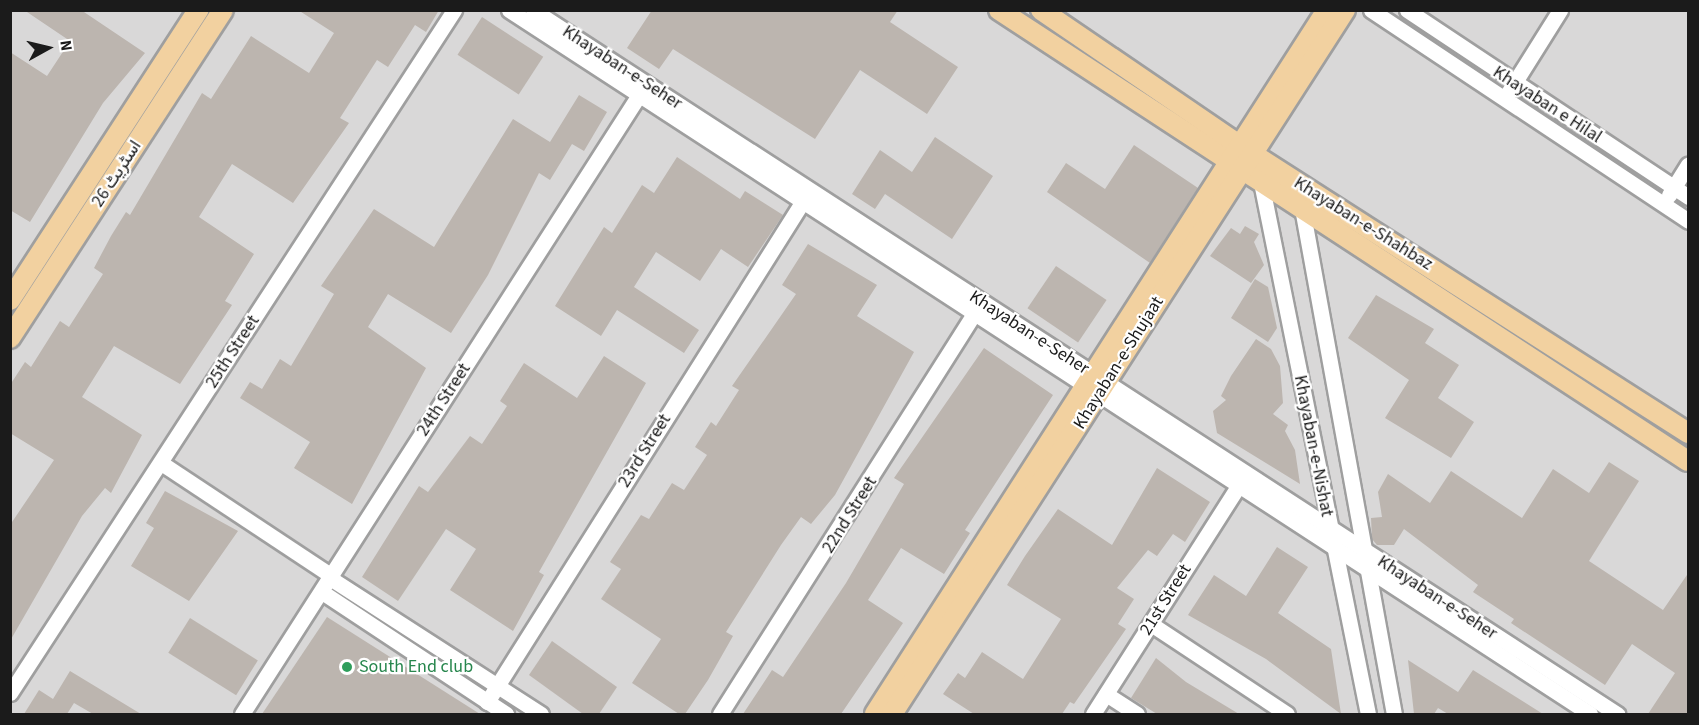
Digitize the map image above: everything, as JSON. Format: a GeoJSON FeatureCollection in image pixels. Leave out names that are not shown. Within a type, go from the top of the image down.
{"type":"FeatureCollection","features":[{"type":"Feature","properties":{"kind":"main road","name":"اسٹریٹ 26"},"geometry":{"type":"LineString","coordinates":[[10,300],[198,10]]}},
{"type":"Feature","properties":{"kind":"main road","name":"اسٹریٹ 26"},"geometry":{"type":"LineString","coordinates":[[10,338],[223,10]]}},
{"type":"Feature","properties":{"kind":"main road","name":"Khayaban-e-Shahbaz"},"geometry":{"type":"LineString","coordinates":[[999,10],[1689,433]]}},
{"type":"Feature","properties":{"kind":"main road","name":"Khayaban-e-Shahbaz"},"geometry":{"type":"LineString","coordinates":[[1041,10],[1241,157],[1260,177],[1302,208],[1689,461]]}},
{"type":"Feature","properties":{"kind":"main road"},"geometry":{"type":"LineString","coordinates":[[1097,385],[1241,157],[1327,10]]}},
{"type":"Feature","properties":{"kind":"main road"},"geometry":{"type":"LineString","coordinates":[[1241,157],[1345,10]]}},
{"type":"Feature","properties":{"kind":"main road","name":"Khayaban-e-Shujaat"},"geometry":{"type":"LineString","coordinates":[[874,714],[1097,385]]}},
{"type":"Feature","properties":{"kind":"main road","name":"Khayaban-e-Shujaat"},"geometry":{"type":"LineString","coordinates":[[892,714],[1097,385]]}},
{"type":"Feature","properties":{"kind":"street","name":"25th Street"},"geometry":{"type":"LineString","coordinates":[[10,693],[454,10]]}},
{"type":"Feature","properties":{"kind":"street","name":"Khayaban-e-Seher"},"geometry":{"type":"LineString","coordinates":[[509,10],[642,89],[1097,385],[1239,485],[1590,714]]}},
{"type":"Feature","properties":{"kind":"street","name":"Khayaban-e-Seher"},"geometry":{"type":"LineString","coordinates":[[533,10],[803,201],[975,312],[1330,528],[1617,714]]}},
{"type":"Feature","properties":{"kind":"street","name":"Khayaban e Hilal"},"geometry":{"type":"LineString","coordinates":[[1371,10],[1503,100],[1689,221]]}},
{"type":"Feature","properties":{"kind":"street","name":"Khayaban e Hilal"},"geometry":{"type":"LineString","coordinates":[[1407,10],[1513,85],[1689,197]]}},
{"type":"Feature","properties":{"kind":"street"},"geometry":{"type":"LineString","coordinates":[[1503,100],[1560,10]]}},
{"type":"Feature","properties":{"kind":"street","name":"24th Street"},"geometry":{"type":"LineString","coordinates":[[242,714],[642,89]]}},
{"type":"Feature","properties":{"kind":"street"},"geometry":{"type":"LineString","coordinates":[[1663,204],[1689,165]]}},
{"type":"Feature","properties":{"kind":"street","name":"Khayaban-e-Nishat"},"geometry":{"type":"LineString","coordinates":[[1260,177],[1368,714]]}},
{"type":"Feature","properties":{"kind":"street","name":"23rd Street"},"geometry":{"type":"LineString","coordinates":[[487,702],[803,201]]}},
{"type":"Feature","properties":{"kind":"street","name":"Khayaban-e-Nishat"},"geometry":{"type":"LineString","coordinates":[[1302,208],[1365,567],[1394,714]]}},
{"type":"Feature","properties":{"kind":"street","name":"22nd Street"},"geometry":{"type":"LineString","coordinates":[[720,714],[975,312]]}},
{"type":"Feature","properties":{"kind":"street"},"geometry":{"type":"LineString","coordinates":[[161,463],[541,714]]}},
{"type":"Feature","properties":{"kind":"street","name":"21st Street"},"geometry":{"type":"LineString","coordinates":[[1093,714],[1239,485]]}},
{"type":"Feature","properties":{"kind":"street"},"geometry":{"type":"LineString","coordinates":[[322,592],[506,714]]}},
{"type":"Feature","properties":{"kind":"street"},"geometry":{"type":"LineString","coordinates":[[1151,624],[1287,714]]}},
{"type":"Feature","properties":{"kind":"street"},"geometry":{"type":"LineString","coordinates":[[1106,694],[1137,714]]}},
{"type":"Feature","properties":{"kind":"shaded area"},"geometry":{"type":"Polygon","coordinates":[[[10,11],[1688,11],[1688,714],[10,714],[10,11]]]}},
{"type":"Feature","properties":{"kind":"building"},"geometry":{"type":"Polygon","coordinates":[[[24,10],[81,10],[145,53],[103,103],[30,222],[10,210],[10,52],[47,76],[70,41],[24,10]]]}},
{"type":"Feature","properties":{"kind":"building"},"geometry":{"type":"Polygon","coordinates":[[[298,10],[439,10],[426,32],[415,25],[388,67],[377,60],[340,118],[349,123],[293,203],[232,164],[199,217],[254,254],[225,301],[232,305],[180,384],[114,346],[82,397],[142,435],[111,493],[105,488],[82,516],[10,641],[10,525],[54,460],[10,433],[10,385],[25,362],[31,367],[60,321],[69,327],[103,274],[94,268],[126,212],[130,215],[202,93],[211,99],[251,36],[309,73],[334,33],[298,10]]]}},
{"type":"Feature","properties":{"kind":"building"},"geometry":{"type":"Polygon","coordinates":[[[652,10],[898,10],[890,22],[958,67],[927,114],[860,70],[815,139],[673,49],[659,69],[627,48],[652,10]]]}},
{"type":"Feature","properties":{"kind":"building"},"geometry":{"type":"Polygon","coordinates":[[[482,17],[543,57],[519,94],[457,55],[482,17]]]}},
{"type":"Feature","properties":{"kind":"building"},"geometry":{"type":"Polygon","coordinates":[[[579,95],[607,112],[584,151],[572,144],[550,180],[539,173],[488,275],[451,333],[388,294],[368,327],[426,368],[352,504],[294,468],[310,442],[240,398],[250,382],[262,389],[280,359],[291,366],[334,294],[321,286],[374,209],[434,247],[513,119],[550,142],[579,95]]]}},
{"type":"Feature","properties":{"kind":"building"},"geometry":{"type":"Polygon","coordinates":[[[935,137],[993,176],[952,239],[885,194],[875,209],[852,194],[880,150],[912,172],[935,137]]]}},
{"type":"Feature","properties":{"kind":"building"},"geometry":{"type":"Polygon","coordinates":[[[1134,145],[1198,188],[1150,263],[1047,192],[1066,163],[1105,189],[1134,145]]]}},
{"type":"Feature","properties":{"kind":"building"},"geometry":{"type":"Polygon","coordinates":[[[677,157],[740,199],[745,191],[783,215],[748,267],[721,249],[700,281],[656,252],[634,287],[699,330],[684,353],[617,310],[601,336],[555,306],[604,227],[612,233],[642,185],[654,193],[677,157]]]}},
{"type":"Feature","properties":{"kind":"building"},"geometry":{"type":"Polygon","coordinates":[[[1245,226],[1259,234],[1254,242],[1264,265],[1251,283],[1210,256],[1231,228],[1240,234],[1245,226]]]}},
{"type":"Feature","properties":{"kind":"building"},"geometry":{"type":"Polygon","coordinates":[[[808,244],[877,285],[857,316],[914,352],[835,495],[811,524],[801,517],[781,545],[726,632],[733,636],[708,680],[685,714],[679,714],[632,683],[661,639],[601,599],[621,569],[610,562],[641,515],[649,519],[672,483],[684,490],[707,455],[695,447],[711,422],[716,426],[739,390],[732,386],[796,294],[782,285],[808,244]]]}},
{"type":"Feature","properties":{"kind":"building"},"geometry":{"type":"Polygon","coordinates":[[[1056,266],[1107,300],[1078,342],[1027,308],[1056,266]]]}},
{"type":"Feature","properties":{"kind":"building"},"geometry":{"type":"Polygon","coordinates":[[[1255,279],[1268,287],[1277,328],[1268,342],[1231,318],[1255,279]]]}},
{"type":"Feature","properties":{"kind":"building"},"geometry":{"type":"Polygon","coordinates":[[[1376,295],[1434,329],[1425,343],[1459,365],[1438,398],[1474,422],[1451,458],[1385,418],[1409,380],[1348,338],[1376,295]]]}},
{"type":"Feature","properties":{"kind":"building"},"geometry":{"type":"Polygon","coordinates":[[[1256,339],[1271,349],[1280,366],[1283,403],[1273,414],[1288,425],[1285,431],[1295,450],[1300,484],[1217,433],[1213,411],[1226,400],[1221,396],[1231,376],[1256,339]]]}},
{"type":"Feature","properties":{"kind":"building"},"geometry":{"type":"Polygon","coordinates":[[[984,348],[1053,395],[965,530],[970,533],[944,574],[901,548],[868,600],[903,623],[841,714],[743,714],[772,670],[783,677],[846,583],[904,484],[894,478],[984,348]]]}},
{"type":"Feature","properties":{"kind":"building"},"geometry":{"type":"Polygon","coordinates":[[[604,356],[646,383],[539,572],[544,575],[513,631],[450,590],[476,549],[446,529],[398,601],[362,577],[419,486],[428,492],[470,436],[482,444],[507,406],[500,401],[524,363],[577,398],[604,356]]]}},
{"type":"Feature","properties":{"kind":"building"},"geometry":{"type":"Polygon","coordinates":[[[1609,462],[1639,481],[1589,561],[1663,610],[1689,572],[1689,714],[1648,714],[1675,673],[1632,644],[1605,685],[1511,623],[1514,619],[1473,592],[1478,585],[1404,529],[1394,545],[1377,545],[1372,539],[1371,518],[1382,517],[1378,492],[1388,474],[1430,503],[1451,471],[1522,518],[1553,469],[1589,493],[1609,462]]]}},
{"type":"Feature","properties":{"kind":"building"},"geometry":{"type":"Polygon","coordinates":[[[1157,468],[1210,502],[1185,542],[1173,534],[1157,556],[1148,550],[1117,588],[1134,599],[1118,624],[1126,629],[1074,704],[1070,702],[1062,714],[974,714],[943,694],[958,673],[965,678],[982,652],[1023,679],[1061,619],[1007,585],[1025,556],[1058,509],[1112,545],[1157,468]]]}},
{"type":"Feature","properties":{"kind":"building"},"geometry":{"type":"Polygon","coordinates":[[[165,491],[238,531],[189,601],[131,566],[154,528],[146,523],[165,491]]]}},
{"type":"Feature","properties":{"kind":"building"},"geometry":{"type":"Polygon","coordinates":[[[1277,547],[1308,567],[1278,613],[1331,649],[1341,714],[1266,659],[1188,615],[1214,575],[1246,596],[1277,547]]]}},
{"type":"Feature","properties":{"kind":"building","name":"South End club"},"geometry":{"type":"Polygon","coordinates":[[[327,617],[480,714],[262,714],[327,617]]]}},
{"type":"Feature","properties":{"kind":"building"},"geometry":{"type":"Polygon","coordinates":[[[190,618],[258,660],[236,695],[168,653],[190,618]]]}},
{"type":"Feature","properties":{"kind":"building"},"geometry":{"type":"Polygon","coordinates":[[[552,641],[617,687],[599,714],[583,714],[529,675],[552,641]]]}},
{"type":"Feature","properties":{"kind":"building"},"geometry":{"type":"Polygon","coordinates":[[[1156,658],[1186,682],[1239,714],[1157,714],[1131,698],[1156,658]]]}},
{"type":"Feature","properties":{"kind":"building"},"geometry":{"type":"Polygon","coordinates":[[[1408,660],[1458,692],[1473,670],[1543,714],[1448,714],[1438,708],[1434,714],[1414,714],[1408,660]]]}},
{"type":"Feature","properties":{"kind":"building"},"geometry":{"type":"Polygon","coordinates":[[[70,671],[141,714],[93,714],[74,703],[67,714],[24,714],[39,690],[53,699],[70,671]]]}},
{"type":"Feature","properties":{"kind":"place","name":"South End club"},"geometry":{"type":"Point","coordinates":[347,667]}}]}
